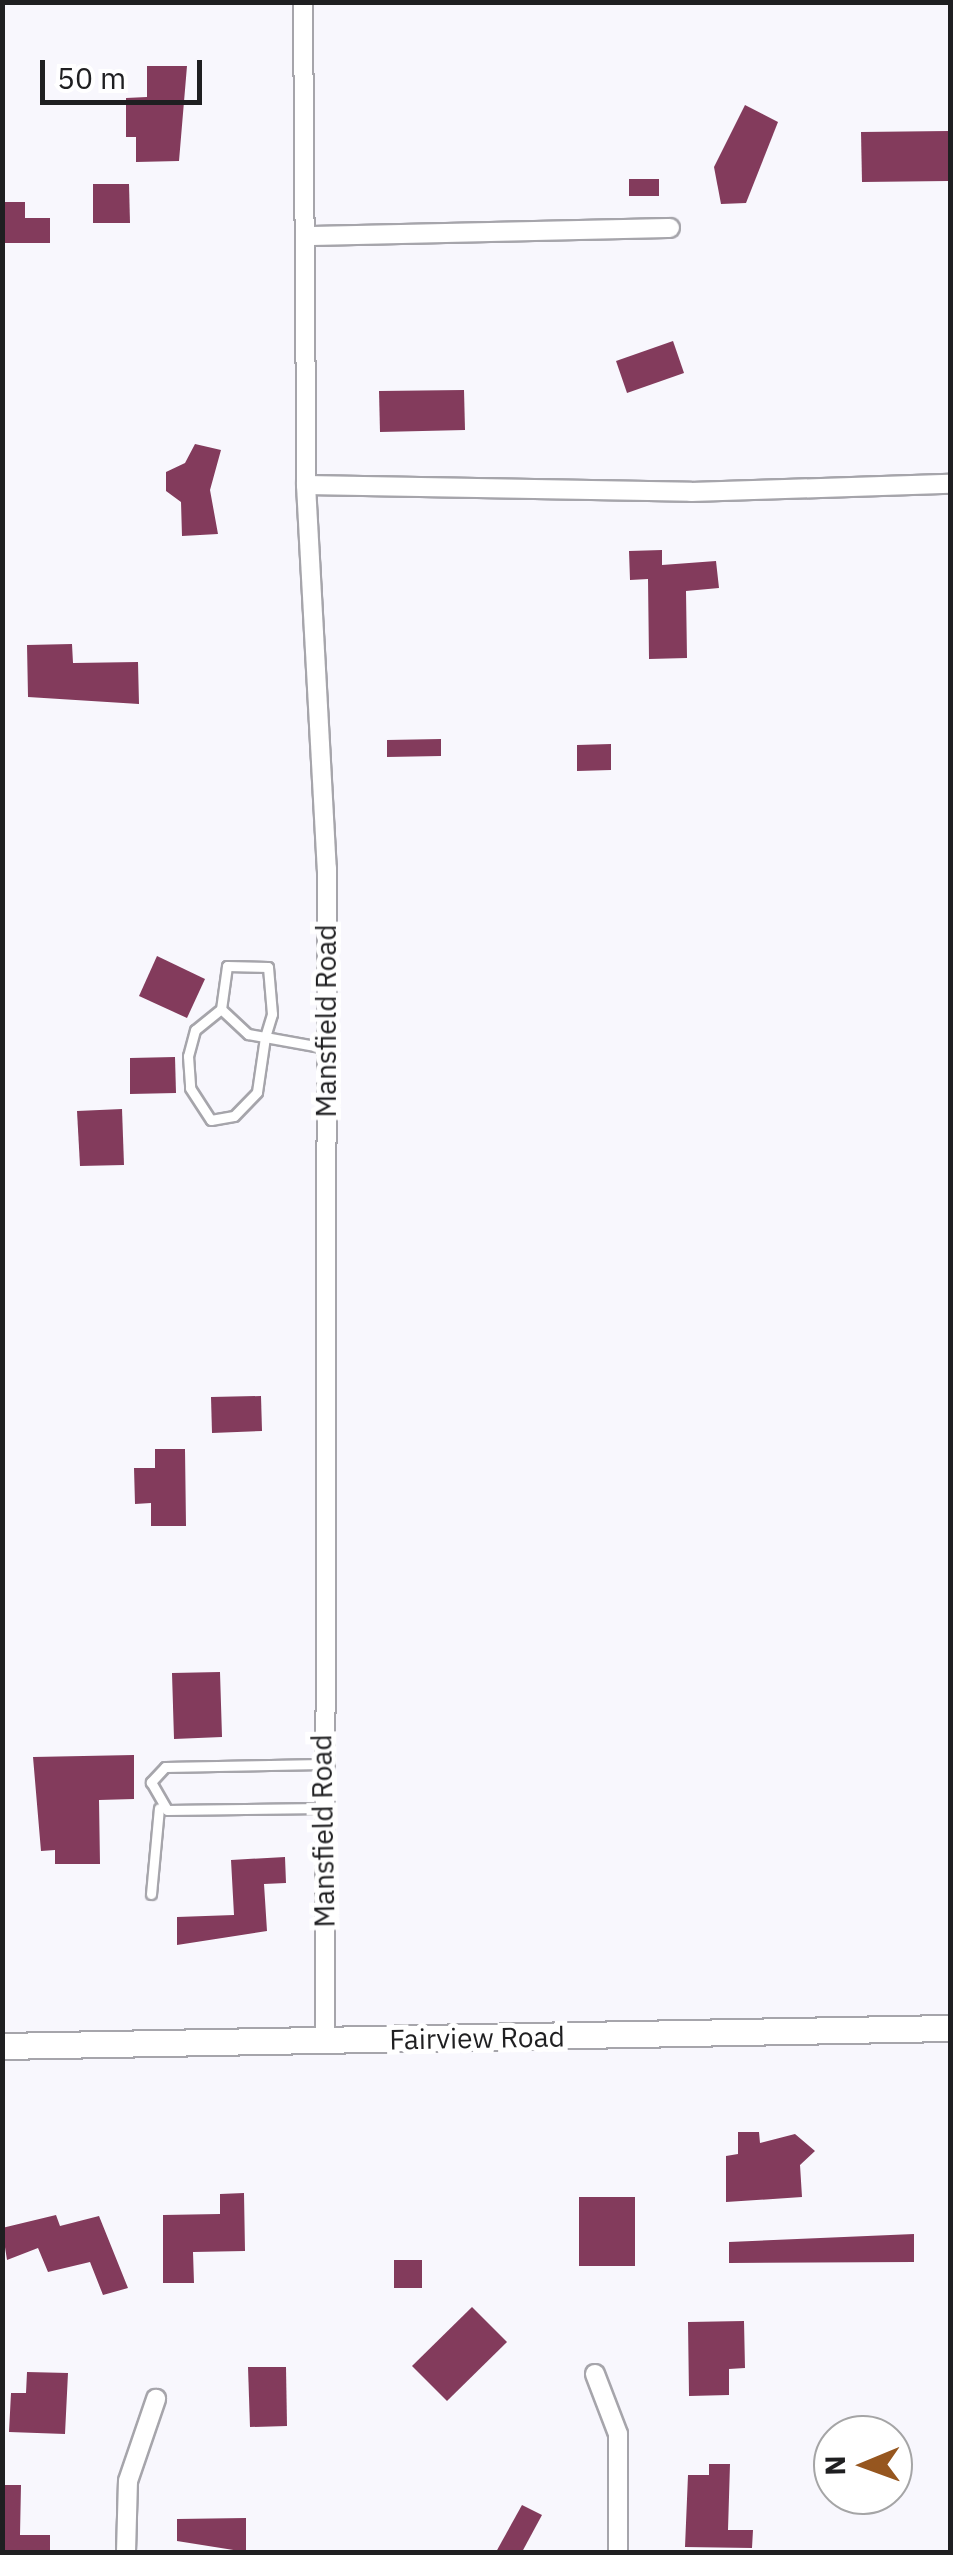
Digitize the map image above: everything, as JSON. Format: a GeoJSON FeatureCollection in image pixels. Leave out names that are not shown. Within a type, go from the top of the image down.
{"type":"FeatureCollection","features":[{"type":"Feature","properties":{"kind":"main road","name":"Fairview Road"},"geometry":{"type":"LineString","coordinates":[[2,2046],[950,2028]]}},
{"type":"Feature","properties":{"kind":"street","name":"Mansfield Road"},"geometry":{"type":"LineString","coordinates":[[304,2],[310,236],[306,484],[327,868],[322,1764],[326,2041]]}},
{"type":"Feature","properties":{"kind":"street"},"geometry":{"type":"LineString","coordinates":[[310,236],[670,228]]}},
{"type":"Feature","properties":{"kind":"street"},"geometry":{"type":"LineString","coordinates":[[306,484],[690,492],[950,484]]}},
{"type":"Feature","properties":{"kind":"street"},"geometry":{"type":"LineString","coordinates":[[595,2374],[618,2434],[618,2552]]}},
{"type":"Feature","properties":{"kind":"street"},"geometry":{"type":"LineString","coordinates":[[126,2552],[128,2481],[156,2399]]}},
{"type":"Feature","properties":{"kind":"lane"},"geometry":{"type":"LineString","coordinates":[[227,966],[268,967],[265,1037],[257,1092],[234,1116],[210,1120],[190,1088],[188,1056],[195,1030],[220,1009],[227,966]]}},
{"type":"Feature","properties":{"kind":"lane"},"geometry":{"type":"LineString","coordinates":[[220,1009],[265,1037],[326,1048]]}},
{"type":"Feature","properties":{"kind":"lane"},"geometry":{"type":"LineString","coordinates":[[151,1894],[159,1808],[152,1782],[165,1767],[322,1764]]}},
{"type":"Feature","properties":{"kind":"lane"},"geometry":{"type":"LineString","coordinates":[[159,1808],[323,1808]]}},
{"type":"Feature","properties":{"kind":"building"},"geometry":{"type":"Polygon","coordinates":[[[147,66],[187,66],[179,161],[136,162],[136,137],[126,137],[126,98],[147,97],[147,66]]]}},
{"type":"Feature","properties":{"kind":"building"},"geometry":{"type":"Polygon","coordinates":[[[745,105],[778,122],[746,203],[721,204],[714,167],[745,105]]]}},
{"type":"Feature","properties":{"kind":"building"},"geometry":{"type":"Polygon","coordinates":[[[948,131],[948,181],[862,182],[861,132],[948,131]]]}},
{"type":"Feature","properties":{"kind":"building"},"geometry":{"type":"Polygon","coordinates":[[[629,179],[659,179],[659,196],[629,196],[629,179]]]}},
{"type":"Feature","properties":{"kind":"building"},"geometry":{"type":"Polygon","coordinates":[[[93,184],[129,184],[130,223],[93,223],[93,184]]]}},
{"type":"Feature","properties":{"kind":"building"},"geometry":{"type":"Polygon","coordinates":[[[2,202],[25,202],[25,218],[50,218],[50,243],[2,243],[2,202]]]}},
{"type":"Feature","properties":{"kind":"building"},"geometry":{"type":"Polygon","coordinates":[[[673,341],[684,373],[627,393],[616,361],[673,341]]]}},
{"type":"Feature","properties":{"kind":"building"},"geometry":{"type":"Polygon","coordinates":[[[464,390],[465,430],[380,432],[379,391],[464,390]]]}},
{"type":"Feature","properties":{"kind":"building"},"geometry":{"type":"Polygon","coordinates":[[[195,444],[221,450],[210,490],[218,534],[182,536],[181,502],[166,491],[166,472],[185,463],[195,444]]]}},
{"type":"Feature","properties":{"kind":"building"},"geometry":{"type":"Polygon","coordinates":[[[662,550],[662,565],[716,561],[719,588],[686,591],[687,658],[649,659],[648,579],[630,580],[629,551],[662,550]]]}},
{"type":"Feature","properties":{"kind":"building"},"geometry":{"type":"Polygon","coordinates":[[[72,644],[73,663],[138,662],[139,704],[28,697],[27,645],[72,644]]]}},
{"type":"Feature","properties":{"kind":"building"},"geometry":{"type":"Polygon","coordinates":[[[441,739],[441,756],[387,757],[387,740],[441,739]]]}},
{"type":"Feature","properties":{"kind":"building"},"geometry":{"type":"Polygon","coordinates":[[[611,744],[611,770],[577,771],[577,745],[611,744]]]}},
{"type":"Feature","properties":{"kind":"building"},"geometry":{"type":"Polygon","coordinates":[[[157,956],[205,979],[187,1018],[139,996],[157,956]]]}},
{"type":"Feature","properties":{"kind":"building"},"geometry":{"type":"Polygon","coordinates":[[[175,1057],[176,1093],[130,1094],[130,1058],[175,1057]]]}},
{"type":"Feature","properties":{"kind":"building"},"geometry":{"type":"Polygon","coordinates":[[[122,1109],[124,1165],[80,1166],[77,1111],[122,1109]]]}},
{"type":"Feature","properties":{"kind":"building"},"geometry":{"type":"Polygon","coordinates":[[[261,1396],[262,1431],[212,1433],[211,1397],[261,1396]]]}},
{"type":"Feature","properties":{"kind":"building"},"geometry":{"type":"Polygon","coordinates":[[[155,1449],[185,1449],[186,1526],[151,1526],[151,1503],[135,1504],[134,1468],[155,1468],[155,1449]]]}},
{"type":"Feature","properties":{"kind":"building"},"geometry":{"type":"Polygon","coordinates":[[[220,1672],[222,1737],[174,1739],[172,1673],[220,1672]]]}},
{"type":"Feature","properties":{"kind":"building"},"geometry":{"type":"Polygon","coordinates":[[[134,1755],[134,1799],[99,1800],[100,1864],[55,1864],[55,1850],[41,1851],[33,1757],[134,1755]]]}},
{"type":"Feature","properties":{"kind":"building"},"geometry":{"type":"Polygon","coordinates":[[[285,1857],[286,1883],[264,1884],[267,1931],[177,1945],[177,1917],[234,1915],[231,1860],[285,1857]]]}},
{"type":"Feature","properties":{"kind":"building"},"geometry":{"type":"Polygon","coordinates":[[[738,2132],[759,2132],[760,2143],[795,2134],[815,2151],[800,2165],[802,2197],[726,2202],[726,2156],[738,2154],[738,2132]]]}},
{"type":"Feature","properties":{"kind":"building"},"geometry":{"type":"Polygon","coordinates":[[[244,2193],[245,2251],[193,2252],[194,2283],[163,2283],[163,2215],[220,2214],[220,2194],[244,2193]]]}},
{"type":"Feature","properties":{"kind":"building"},"geometry":{"type":"Polygon","coordinates":[[[579,2197],[635,2197],[635,2266],[579,2266],[579,2197]]]}},
{"type":"Feature","properties":{"kind":"building"},"geometry":{"type":"Polygon","coordinates":[[[56,2215],[60,2226],[99,2216],[128,2288],[103,2295],[90,2262],[48,2272],[38,2248],[7,2260],[2,2228],[56,2215]]]}},
{"type":"Feature","properties":{"kind":"building"},"geometry":{"type":"Polygon","coordinates":[[[914,2234],[914,2262],[729,2263],[729,2242],[914,2234]]]}},
{"type":"Feature","properties":{"kind":"building"},"geometry":{"type":"Polygon","coordinates":[[[394,2260],[422,2260],[422,2288],[394,2288],[394,2260]]]}},
{"type":"Feature","properties":{"kind":"building"},"geometry":{"type":"Polygon","coordinates":[[[472,2307],[507,2342],[447,2401],[412,2366],[472,2307]]]}},
{"type":"Feature","properties":{"kind":"building"},"geometry":{"type":"Polygon","coordinates":[[[744,2321],[745,2368],[729,2369],[729,2395],[689,2396],[688,2322],[744,2321]]]}},
{"type":"Feature","properties":{"kind":"building"},"geometry":{"type":"Polygon","coordinates":[[[248,2367],[286,2367],[287,2426],[250,2427],[248,2367]]]}},
{"type":"Feature","properties":{"kind":"building"},"geometry":{"type":"Polygon","coordinates":[[[27,2372],[68,2373],[65,2434],[9,2432],[11,2393],[26,2393],[27,2372]]]}},
{"type":"Feature","properties":{"kind":"building"},"geometry":{"type":"Polygon","coordinates":[[[709,2464],[730,2464],[728,2530],[753,2530],[752,2548],[685,2547],[688,2475],[709,2475],[709,2464]]]}},
{"type":"Feature","properties":{"kind":"building"},"geometry":{"type":"Polygon","coordinates":[[[2,2485],[21,2485],[20,2535],[50,2535],[50,2552],[2,2552],[2,2485]]]}},
{"type":"Feature","properties":{"kind":"building"},"geometry":{"type":"Polygon","coordinates":[[[522,2505],[542,2515],[522,2552],[496,2552],[522,2505]]]}},
{"type":"Feature","properties":{"kind":"building"},"geometry":{"type":"Polygon","coordinates":[[[246,2518],[246,2552],[177,2541],[177,2519],[246,2518]]]}}]}
